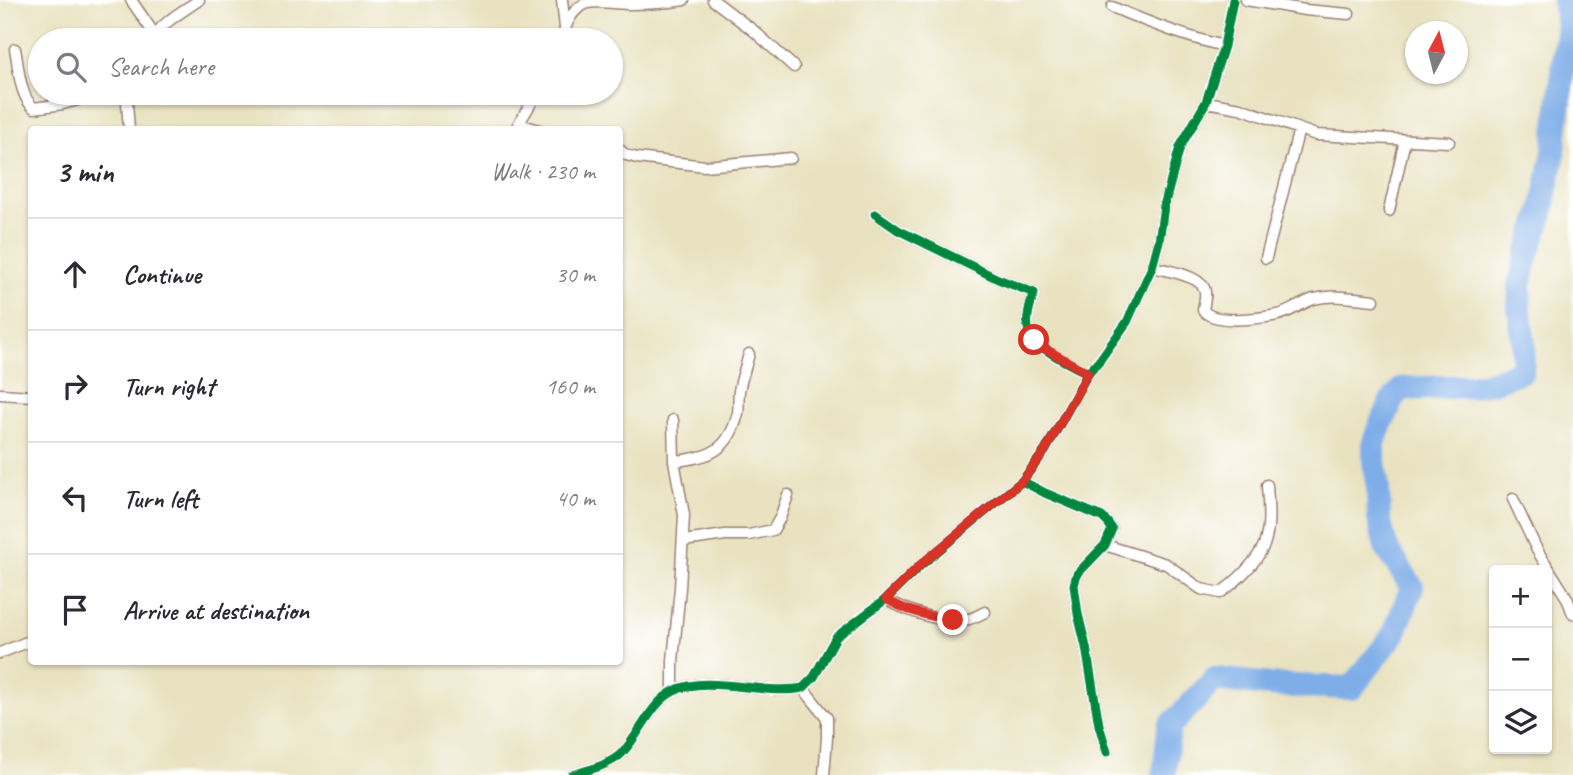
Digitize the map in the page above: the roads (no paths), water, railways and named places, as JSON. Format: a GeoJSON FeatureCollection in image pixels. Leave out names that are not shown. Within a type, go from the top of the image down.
{"type":"FeatureCollection","features":[{"type":"Feature","properties":{"kind":"street"},"geometry":{"type":"LineString","coordinates":[[131,0],[147,28]]}},
{"type":"Feature","properties":{"kind":"street"},"geometry":{"type":"LineString","coordinates":[[162,28],[199,0]]}},
{"type":"Feature","properties":{"kind":"street"},"geometry":{"type":"LineString","coordinates":[[562,0],[565,28]]}},
{"type":"Feature","properties":{"kind":"street"},"geometry":{"type":"LineString","coordinates":[[565,28],[580,7],[592,2],[632,4],[684,0]]}},
{"type":"Feature","properties":{"kind":"street"},"geometry":{"type":"LineString","coordinates":[[713,0],[754,31],[794,67]]}},
{"type":"Feature","properties":{"kind":"street"},"geometry":{"type":"LineString","coordinates":[[572,775],[620,755],[660,701],[673,691],[704,685],[779,691],[803,688],[814,677],[836,637],[886,599],[920,565],[1022,481],[1045,451],[1088,373],[1127,322],[1152,267],[1164,206],[1180,147],[1206,102],[1224,46],[1233,0]]}},
{"type":"Feature","properties":{"kind":"street"},"geometry":{"type":"LineString","coordinates":[[1246,0],[1330,14],[1349,14]]}},
{"type":"Feature","properties":{"kind":"street"},"geometry":{"type":"LineString","coordinates":[[1112,8],[1161,29],[1224,46]]}},
{"type":"Feature","properties":{"kind":"street"},"geometry":{"type":"LineString","coordinates":[[15,49],[22,90],[28,103]]}},
{"type":"Feature","properties":{"kind":"street"},"geometry":{"type":"LineString","coordinates":[[1206,102],[1240,108],[1316,135],[1449,142]]}},
{"type":"Feature","properties":{"kind":"street"},"geometry":{"type":"LineString","coordinates":[[31,105],[53,105]]}},
{"type":"Feature","properties":{"kind":"street"},"geometry":{"type":"LineString","coordinates":[[127,105],[129,126]]}},
{"type":"Feature","properties":{"kind":"street"},"geometry":{"type":"LineString","coordinates":[[518,126],[530,105]]}},
{"type":"Feature","properties":{"kind":"street"},"geometry":{"type":"LineString","coordinates":[[1266,258],[1299,129]]}},
{"type":"Feature","properties":{"kind":"street"},"geometry":{"type":"LineString","coordinates":[[1389,212],[1405,140]]}},
{"type":"Feature","properties":{"kind":"street"},"geometry":{"type":"LineString","coordinates":[[623,152],[637,158],[705,166],[791,158]]}},
{"type":"Feature","properties":{"kind":"street"},"geometry":{"type":"LineString","coordinates":[[875,214],[898,230],[998,279],[1034,293],[1030,306],[1030,334],[1044,348],[1088,373]]}},
{"type":"Feature","properties":{"kind":"street"},"geometry":{"type":"LineString","coordinates":[[1152,267],[1182,274],[1199,282],[1205,291],[1205,314],[1219,318],[1244,319],[1279,315],[1311,300],[1327,298],[1374,300]]}},
{"type":"Feature","properties":{"kind":"street"},"geometry":{"type":"LineString","coordinates":[[674,461],[696,459],[710,454],[721,446],[733,431],[739,410],[738,393],[749,354]]}},
{"type":"Feature","properties":{"kind":"street"},"geometry":{"type":"LineString","coordinates":[[0,394],[28,396]]}},
{"type":"Feature","properties":{"kind":"street"},"geometry":{"type":"LineString","coordinates":[[673,420],[674,461],[684,515],[673,691]]}},
{"type":"Feature","properties":{"kind":"street"},"geometry":{"type":"LineString","coordinates":[[1022,481],[1102,517],[1112,528],[1105,545],[1077,574],[1074,585],[1097,715],[1107,752]]}},
{"type":"Feature","properties":{"kind":"street"},"geometry":{"type":"LineString","coordinates":[[1105,545],[1166,564],[1201,589],[1220,593],[1232,585],[1264,546],[1268,520],[1267,485]]}},
{"type":"Feature","properties":{"kind":"street"},"geometry":{"type":"LineString","coordinates":[[684,541],[749,536],[773,530],[788,495]]}},
{"type":"Feature","properties":{"kind":"street"},"geometry":{"type":"LineString","coordinates":[[1513,499],[1537,550],[1567,598],[1573,614]]}},
{"type":"Feature","properties":{"kind":"street"},"geometry":{"type":"LineString","coordinates":[[886,599],[915,613],[953,620],[969,619],[985,612]]}},
{"type":"Feature","properties":{"kind":"street"},"geometry":{"type":"LineString","coordinates":[[0,653],[28,642]]}},
{"type":"Feature","properties":{"kind":"street"},"geometry":{"type":"LineString","coordinates":[[803,688],[827,718],[824,775]]}},
{"type":"Feature","properties":{"kind":"waterway"},"geometry":{"type":"LineString","coordinates":[[1164,775],[1169,727],[1215,679],[1270,685],[1352,688],[1394,634],[1412,587],[1386,547],[1379,519],[1374,442],[1390,403],[1402,389],[1472,386],[1522,371],[1524,345],[1519,308],[1520,283],[1542,213],[1554,152],[1568,24],[1564,0]]}}]}
